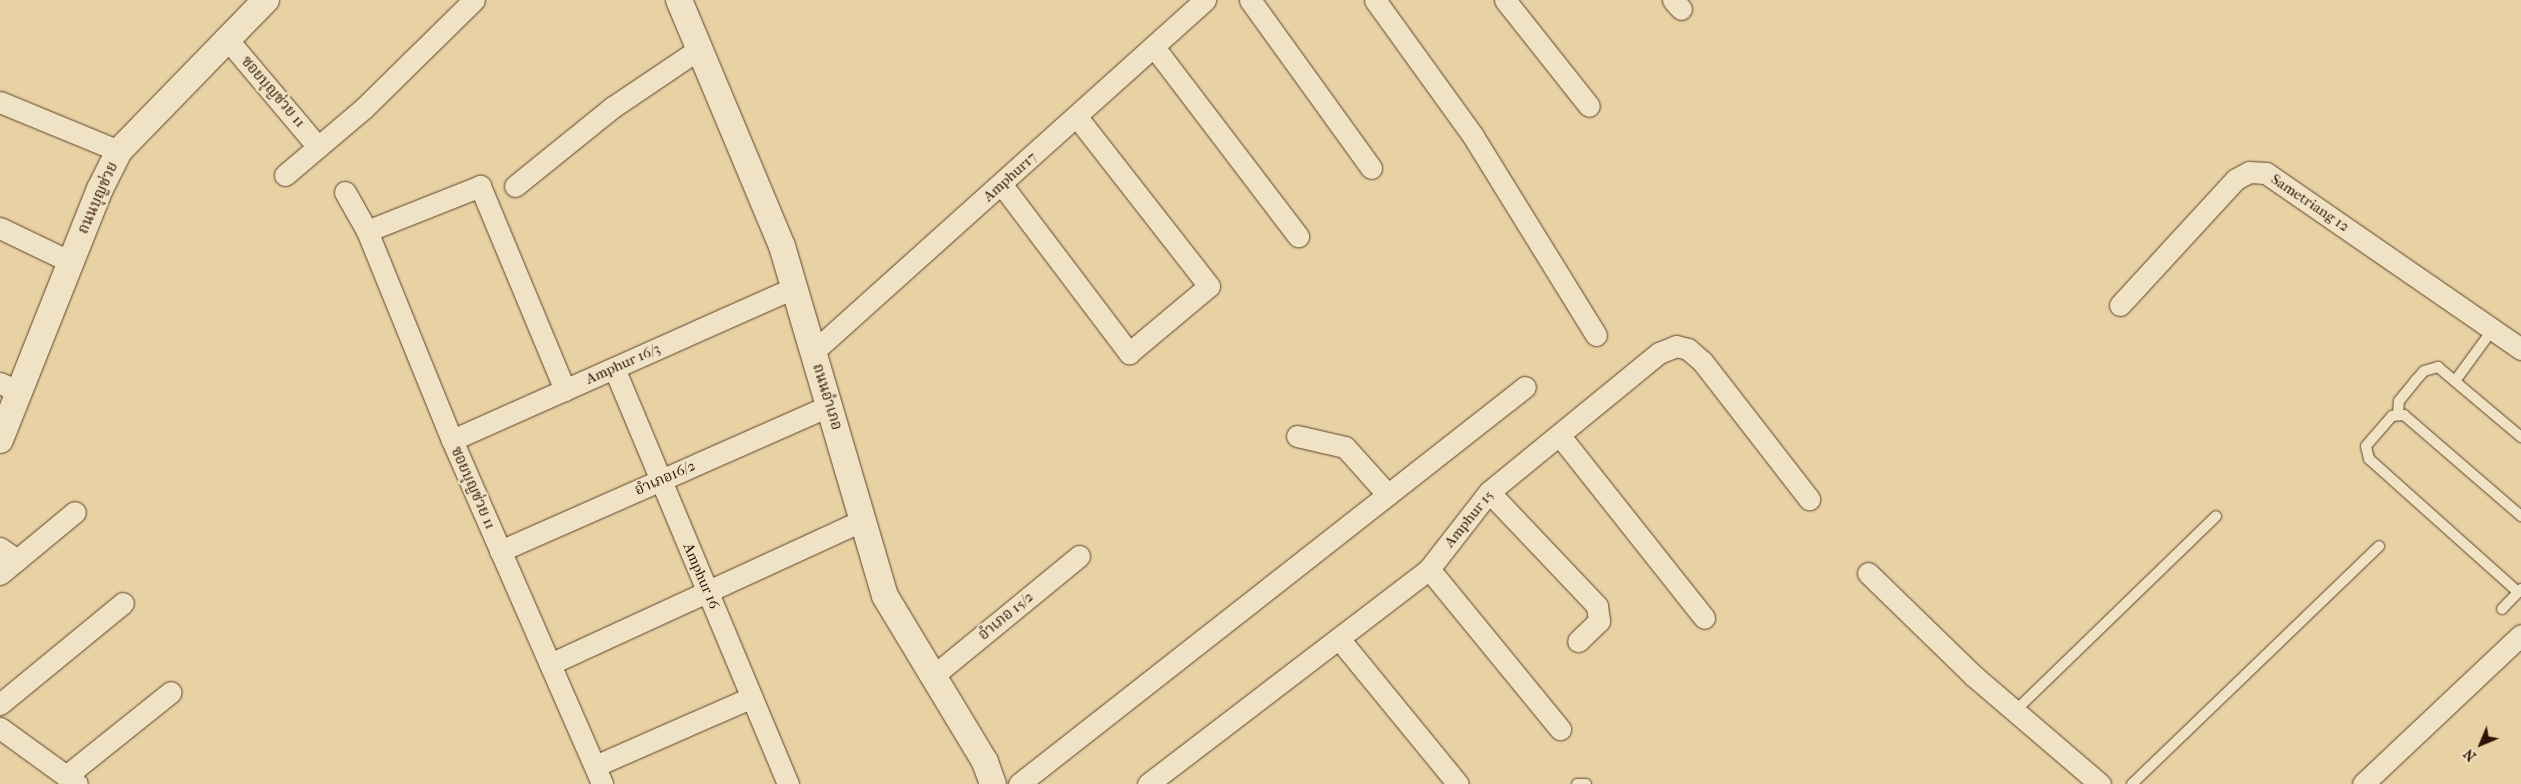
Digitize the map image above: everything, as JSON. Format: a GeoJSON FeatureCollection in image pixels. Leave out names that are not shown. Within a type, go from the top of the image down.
{"type":"FeatureCollection","features":[{"type":"Feature","properties":{"kind":"street","name":"ถนนบุญช่วย"},"geometry":{"type":"LineString","coordinates":[[0,440],[10,388],[71,262],[119,151],[266,0]]}},
{"type":"Feature","properties":{"kind":"street"},"geometry":{"type":"LineString","coordinates":[[285,175],[364,108],[474,0]]}},
{"type":"Feature","properties":{"kind":"street","name":"ถนนอำเภอ"},"geometry":{"type":"LineString","coordinates":[[679,0],[782,246],[885,596],[985,762],[993,784]]}},
{"type":"Feature","properties":{"kind":"street"},"geometry":{"type":"LineString","coordinates":[[1250,0],[1371,168]]}},
{"type":"Feature","properties":{"kind":"street"},"geometry":{"type":"LineString","coordinates":[[1375,0],[1473,136],[1596,335]]}},
{"type":"Feature","properties":{"kind":"street"},"geometry":{"type":"LineString","coordinates":[[1505,0],[1589,106]]}},
{"type":"Feature","properties":{"kind":"street","name":"Amphur17"},"geometry":{"type":"LineString","coordinates":[[813,352],[1154,48],[1202,1]]}},
{"type":"Feature","properties":{"kind":"street","name":"ซอยบุญช่วย 11"},"geometry":{"type":"LineString","coordinates":[[227,39],[318,146]]}},
{"type":"Feature","properties":{"kind":"street"},"geometry":{"type":"LineString","coordinates":[[1154,48],[1298,236]]}},
{"type":"Feature","properties":{"kind":"street"},"geometry":{"type":"LineString","coordinates":[[515,186],[613,107],[700,49]]}},
{"type":"Feature","properties":{"kind":"street"},"geometry":{"type":"LineString","coordinates":[[0,102],[119,151]]}},
{"type":"Feature","properties":{"kind":"street"},"geometry":{"type":"LineString","coordinates":[[1002,185],[1129,353],[1209,286],[1077,117]]}},
{"type":"Feature","properties":{"kind":"street","name":"Sametriang 12"},"geometry":{"type":"LineString","coordinates":[[2120,305],[2236,179],[2248,172],[2266,173],[2521,348]]}},
{"type":"Feature","properties":{"kind":"street"},"geometry":{"type":"LineString","coordinates":[[366,231],[480,186],[565,390]]}},
{"type":"Feature","properties":{"kind":"street","name":"ซอยบุญช่วย 11"},"geometry":{"type":"LineString","coordinates":[[345,192],[366,231],[452,440],[599,775]]}},
{"type":"Feature","properties":{"kind":"street"},"geometry":{"type":"LineString","coordinates":[[0,228],[71,262]]}},
{"type":"Feature","properties":{"kind":"street","name":"Amphur 16/3"},"geometry":{"type":"LineString","coordinates":[[452,440],[794,288]]}},
{"type":"Feature","properties":{"kind":"street","name":"Amphur 15"},"geometry":{"type":"LineString","coordinates":[[1148,784],[1340,640],[1429,569],[1489,492],[1660,353],[1676,346],[1688,349],[1702,361],[1809,500]]}},
{"type":"Feature","properties":{"kind":"street","name":"Amphur 16"},"geometry":{"type":"LineString","coordinates":[[614,368],[788,784]]}},
{"type":"Feature","properties":{"kind":"street"},"geometry":{"type":"LineString","coordinates":[[1019,784],[1525,387]]}},
{"type":"Feature","properties":{"kind":"street","name":"อำเภอ16/2"},"geometry":{"type":"LineString","coordinates":[[500,551],[829,406]]}},
{"type":"Feature","properties":{"kind":"street"},"geometry":{"type":"LineString","coordinates":[[1297,436],[1345,447],[1388,495]]}},
{"type":"Feature","properties":{"kind":"street"},"geometry":{"type":"LineString","coordinates":[[1560,436],[1704,618]]}},
{"type":"Feature","properties":{"kind":"street"},"geometry":{"type":"LineString","coordinates":[[1489,492],[1597,606],[1599,621],[1578,641]]}},
{"type":"Feature","properties":{"kind":"street"},"geometry":{"type":"LineString","coordinates":[[0,574],[75,512]]}},
{"type":"Feature","properties":{"kind":"street"},"geometry":{"type":"LineString","coordinates":[[550,664],[863,520]]}},
{"type":"Feature","properties":{"kind":"street"},"geometry":{"type":"LineString","coordinates":[[0,548],[17,560]]}},
{"type":"Feature","properties":{"kind":"street","name":"อำเภอ 15/2"},"geometry":{"type":"LineString","coordinates":[[933,676],[1079,556]]}},
{"type":"Feature","properties":{"kind":"street"},"geometry":{"type":"LineString","coordinates":[[1429,569],[1560,728]]}},
{"type":"Feature","properties":{"kind":"street"},"geometry":{"type":"LineString","coordinates":[[1868,573],[2015,711],[2100,784]]}},
{"type":"Feature","properties":{"kind":"street"},"geometry":{"type":"LineString","coordinates":[[0,704],[123,603]]}},
{"type":"Feature","properties":{"kind":"street"},"geometry":{"type":"LineString","coordinates":[[2364,784],[2521,635]]}},
{"type":"Feature","properties":{"kind":"street"},"geometry":{"type":"LineString","coordinates":[[1340,640],[1458,784]]}},
{"type":"Feature","properties":{"kind":"street"},"geometry":{"type":"LineString","coordinates":[[0,728],[72,780],[171,692]]}},
{"type":"Feature","properties":{"kind":"street"},"geometry":{"type":"LineString","coordinates":[[599,775],[752,697]]}},
{"type":"Feature","properties":{"kind":"lane"},"geometry":{"type":"LineString","coordinates":[[2455,381],[2494,329]]}},
{"type":"Feature","properties":{"kind":"lane"},"geometry":{"type":"LineString","coordinates":[[2502,610],[2520,591],[2369,459],[2366,446],[2398,414],[2399,401],[2424,371],[2438,367],[2521,437]]}},
{"type":"Feature","properties":{"kind":"lane"},"geometry":{"type":"LineString","coordinates":[[2398,414],[2419,426],[2521,516]]}},
{"type":"Feature","properties":{"kind":"lane"},"geometry":{"type":"LineString","coordinates":[[2015,711],[2216,516]]}},
{"type":"Feature","properties":{"kind":"lane"},"geometry":{"type":"LineString","coordinates":[[2132,784],[2379,546]]}},
{"type":"Feature","properties":{"kind":"lane"},"geometry":{"type":"LineString","coordinates":[[1578,784],[1586,784]]}}]}
